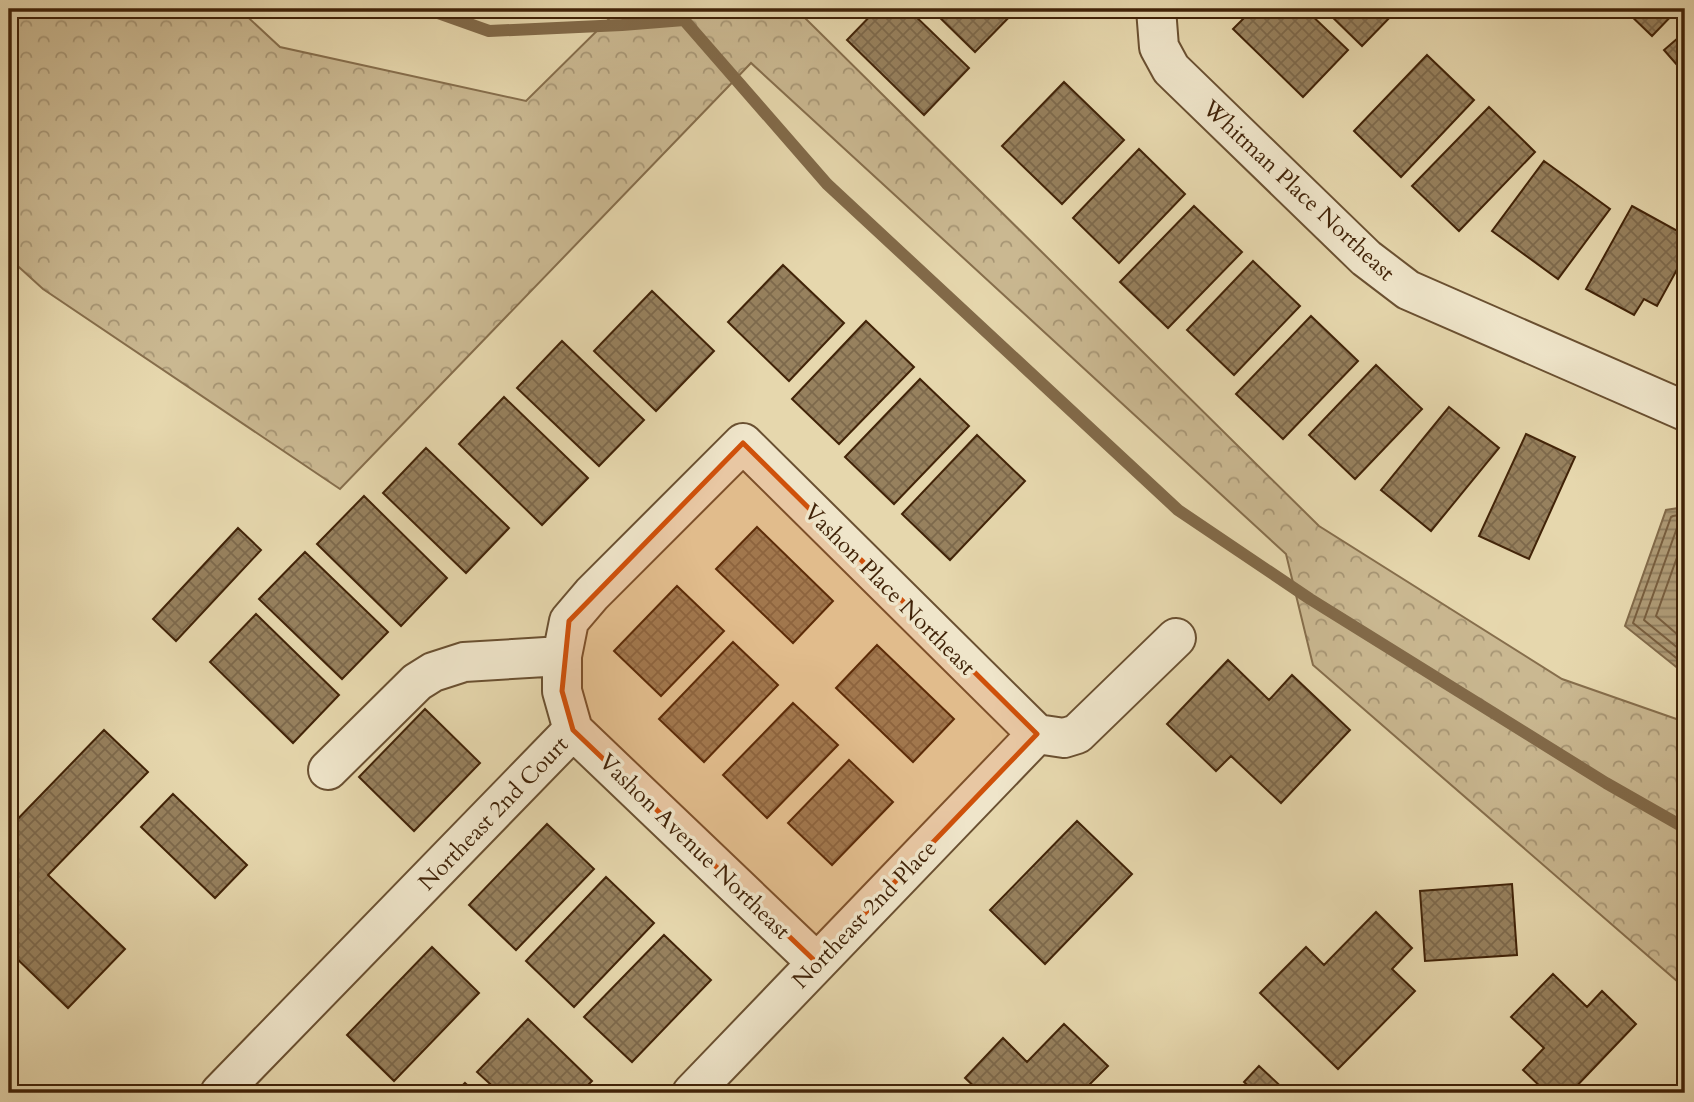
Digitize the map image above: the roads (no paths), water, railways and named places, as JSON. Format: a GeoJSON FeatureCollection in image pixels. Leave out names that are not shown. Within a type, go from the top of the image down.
{"type":"FeatureCollection","features":[{"type":"Feature","properties":{"kind":"street","name":"Whitman Place Northeast"},"geometry":{"type":"LineString","coordinates":[[1156,9],[1159,47],[1171,69],[1366,258],[1408,290],[1685,411]]}},
{"type":"Feature","properties":{"kind":"street","name":"Northeast 2nd Court"},"geometry":{"type":"LineString","coordinates":[[220,1093],[573,730],[562,691],[562,656],[569,621],[592,594],[743,443]]}},
{"type":"Feature","properties":{"kind":"street","name":"Vashon Place Northeast"},"geometry":{"type":"LineString","coordinates":[[743,443],[1037,734]]}},
{"type":"Feature","properties":{"kind":"street"},"geometry":{"type":"LineString","coordinates":[[1037,734],[1065,738],[1077,734],[1176,638]]}},
{"type":"Feature","properties":{"kind":"street"},"geometry":{"type":"LineString","coordinates":[[328,769],[416,682],[433,672],[464,662],[562,656]]}},
{"type":"Feature","properties":{"kind":"street","name":"Vashon Avenue Northeast"},"geometry":{"type":"LineString","coordinates":[[573,730],[817,963]]}},
{"type":"Feature","properties":{"kind":"street","name":"Northeast 2nd Place"},"geometry":{"type":"LineString","coordinates":[[692,1093],[1037,734]]}},
{"type":"Feature","properties":{"kind":"water"},"geometry":{"type":"Polygon","coordinates":[[[1685,507],[1685,674],[1625,626],[1666,510],[1685,507]]]}},
{"type":"Feature","properties":{"kind":"waterway"},"geometry":{"type":"LineString","coordinates":[[427,9],[489,31],[684,20],[827,184],[1178,510],[1310,599],[1606,783],[1685,828]]}}]}
